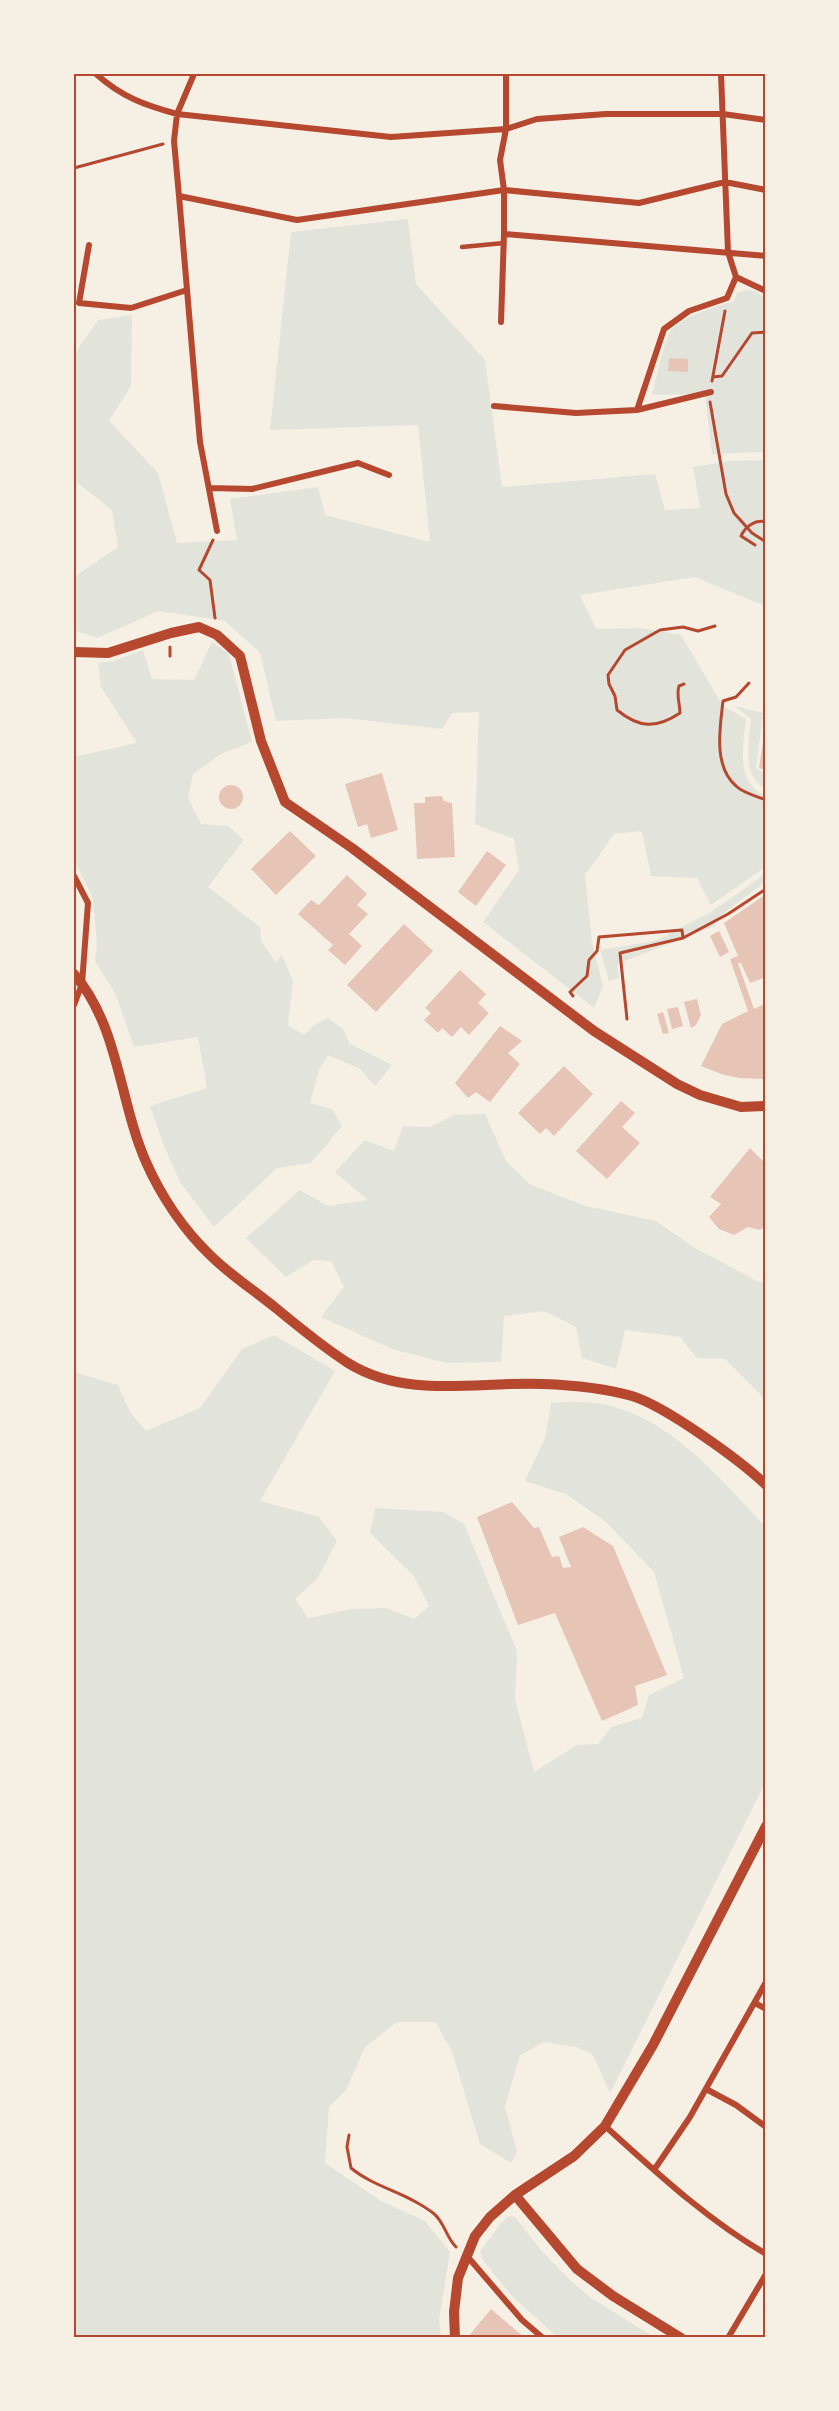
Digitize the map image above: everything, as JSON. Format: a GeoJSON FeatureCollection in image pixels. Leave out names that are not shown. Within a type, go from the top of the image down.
{"type":"FeatureCollection","features":[{"type":"Feature","properties":{"kind":"street"},"geometry":{"type":"LineString","coordinates":[[96,74],[144,105],[177,114],[391,137],[506,129],[537,119],[606,114],[723,114],[765,120]]}},
{"type":"Feature","properties":{"kind":"street"},"geometry":{"type":"LineString","coordinates":[[194,74],[177,114],[174,141],[200,442],[217,531]]}},
{"type":"Feature","properties":{"kind":"street"},"geometry":{"type":"LineString","coordinates":[[501,322],[504,190],[500,160],[506,129],[506,74]]}},
{"type":"Feature","properties":{"kind":"street"},"geometry":{"type":"LineString","coordinates":[[637,410],[664,329],[688,311],[727,298],[736,277],[728,252],[720,74]]}},
{"type":"Feature","properties":{"kind":"street"},"geometry":{"type":"LineString","coordinates":[[179,196],[297,219],[504,190],[639,203],[725,182],[765,190]]}},
{"type":"Feature","properties":{"kind":"street"},"geometry":{"type":"LineString","coordinates":[[504,234],[765,256]]}},
{"type":"Feature","properties":{"kind":"street"},"geometry":{"type":"LineString","coordinates":[[89,245],[79,303],[131,308],[187,290]]}},
{"type":"Feature","properties":{"kind":"street"},"geometry":{"type":"LineString","coordinates":[[736,277],[765,291]]}},
{"type":"Feature","properties":{"kind":"street"},"geometry":{"type":"LineString","coordinates":[[494,406],[576,413],[637,410],[711,392]]}},
{"type":"Feature","properties":{"kind":"street"},"geometry":{"type":"LineString","coordinates":[[209,488],[252,489],[358,463],[389,475]]}},
{"type":"Feature","properties":{"kind":"street"},"geometry":{"type":"LineString","coordinates":[[74,652],[108,653],[198,627],[217,635],[240,656],[261,741],[285,802],[352,848],[594,1031],[677,1084],[700,1095],[741,1107],[765,1106]]}},
{"type":"Feature","properties":{"kind":"street"},"geometry":{"type":"LineString","coordinates":[[74,876],[88,903],[82,984],[74,1005]]}},
{"type":"Feature","properties":{"kind":"street"},"geometry":{"type":"LineString","coordinates":[[74,974],[100,1013],[146,1162],[171,1208],[210,1255],[312,1338],[350,1364],[387,1380],[415,1386],[542,1384],[598,1388],[634,1397],[660,1410],[706,1439],[765,1485]]}},
{"type":"Feature","properties":{"kind":"street"},"geometry":{"type":"LineString","coordinates":[[455,2337],[454,2312],[457,2289],[475,2236],[490,2217],[515,2195],[574,2156],[605,2126],[652,2044],[765,1826]]}},
{"type":"Feature","properties":{"kind":"street"},"geometry":{"type":"LineString","coordinates":[[654,2170],[706,2089],[765,1982]]}},
{"type":"Feature","properties":{"kind":"street"},"geometry":{"type":"LineString","coordinates":[[755,2003],[765,2009]]}},
{"type":"Feature","properties":{"kind":"street"},"geometry":{"type":"LineString","coordinates":[[706,2089],[736,2105],[765,2127]]}},
{"type":"Feature","properties":{"kind":"street"},"geometry":{"type":"LineString","coordinates":[[605,2126],[719,2225],[765,2254]]}},
{"type":"Feature","properties":{"kind":"street"},"geometry":{"type":"LineString","coordinates":[[515,2195],[577,2269],[613,2296],[681,2337]]}},
{"type":"Feature","properties":{"kind":"street"},"geometry":{"type":"LineString","coordinates":[[467,2256],[514,2312],[543,2337]]}},
{"type":"Feature","properties":{"kind":"street"},"geometry":{"type":"LineString","coordinates":[[728,2337],[765,2274]]}},
{"type":"Feature","properties":{"kind":"lane"},"geometry":{"type":"LineString","coordinates":[[462,247],[504,243]]}},
{"type":"Feature","properties":{"kind":"path"},"geometry":{"type":"LineString","coordinates":[[74,168],[174,141]]}},
{"type":"Feature","properties":{"kind":"path"},"geometry":{"type":"LineString","coordinates":[[727,298],[710,401],[726,494],[734,513],[752,533],[765,542]]}},
{"type":"Feature","properties":{"kind":"path"},"geometry":{"type":"LineString","coordinates":[[713,377],[722,376],[752,333],[765,332]]}},
{"type":"Feature","properties":{"kind":"path"},"geometry":{"type":"LineString","coordinates":[[755,545],[741,536],[753,523],[761,520],[765,522]]}},
{"type":"Feature","properties":{"kind":"path"},"geometry":{"type":"LineString","coordinates":[[215,617],[210,580],[199,570],[217,531]]}},
{"type":"Feature","properties":{"kind":"path"},"geometry":{"type":"LineString","coordinates":[[684,684],[679,686],[677,692],[680,713],[667,722],[654,725],[629,720],[617,710],[608,675],[625,650],[660,630],[683,627],[698,631],[715,626]]}},
{"type":"Feature","properties":{"kind":"path"},"geometry":{"type":"LineString","coordinates":[[749,683],[736,697],[723,701],[721,759],[725,773],[736,787],[765,800]]}},
{"type":"Feature","properties":{"kind":"path"},"geometry":{"type":"LineString","coordinates":[[627,1019],[620,953],[684,938],[728,914],[765,889]]}},
{"type":"Feature","properties":{"kind":"path"},"geometry":{"type":"LineString","coordinates":[[570,992],[587,976],[589,960],[597,951],[598,937],[682,930],[684,938]]}},
{"type":"Feature","properties":{"kind":"path"},"geometry":{"type":"LineString","coordinates":[[349,2135],[347,2147],[351,2168],[361,2176],[423,2205],[436,2215],[449,2240],[467,2256]]}},
{"type":"Feature","properties":{"kind":"shaded area"},"geometry":{"type":"Polygon","coordinates":[[[408,219],[416,284],[485,360],[502,487],[655,474],[665,510],[700,508],[693,467],[729,461],[765,460],[765,606],[695,577],[580,595],[596,629],[640,628],[681,635],[723,706],[746,719],[743,751],[745,772],[755,789],[765,796],[765,867],[711,905],[697,878],[651,876],[642,831],[614,834],[585,875],[592,942],[603,986],[594,1008],[483,922],[519,870],[514,839],[475,824],[479,712],[452,713],[442,729],[344,718],[276,721],[260,653],[225,621],[159,611],[97,638],[74,630],[74,577],[118,547],[112,510],[74,480],[74,355],[98,320],[132,315],[131,386],[109,421],[158,473],[177,543],[237,540],[230,499],[318,487],[325,515],[430,542],[418,425],[270,430],[291,232],[408,219]]]}},
{"type":"Feature","properties":{"kind":"shaded area"},"geometry":{"type":"Polygon","coordinates":[[[746,290],[755,291],[765,298],[765,452],[712,454],[705,394],[652,395],[668,336],[675,326],[708,309],[733,302],[737,293],[746,290]]]}},
{"type":"Feature","properties":{"kind":"shaded area"},"geometry":{"type":"Polygon","coordinates":[[[212,642],[229,654],[252,742],[221,754],[193,774],[188,798],[201,824],[228,826],[244,840],[208,887],[260,927],[261,941],[276,962],[282,955],[293,981],[288,1025],[304,1035],[313,1026],[328,1018],[344,1030],[349,1043],[392,1065],[375,1086],[360,1069],[328,1055],[319,1070],[310,1103],[332,1109],[342,1126],[311,1163],[277,1168],[214,1227],[180,1182],[150,1106],[207,1088],[198,1037],[134,1047],[116,995],[95,961],[97,946],[93,898],[74,860],[74,757],[137,743],[101,687],[98,663],[114,661],[143,650],[152,679],[194,680],[212,642]]]}},
{"type":"Feature","properties":{"kind":"shaded area"},"geometry":{"type":"Polygon","coordinates":[[[735,706],[763,713],[756,768],[765,774],[765,789],[757,783],[749,767],[751,719],[735,706]]]}},
{"type":"Feature","properties":{"kind":"shaded area"},"geometry":{"type":"Polygon","coordinates":[[[765,874],[765,882],[716,919],[715,926],[617,964],[619,978],[609,981],[600,950],[655,941],[711,912],[765,874]]]}},
{"type":"Feature","properties":{"kind":"shaded area"},"geometry":{"type":"Polygon","coordinates":[[[485,1114],[506,1161],[531,1185],[586,1206],[656,1221],[693,1247],[765,1283],[765,1399],[725,1359],[697,1358],[680,1337],[625,1330],[616,1369],[582,1358],[576,1327],[545,1311],[504,1316],[501,1362],[447,1363],[392,1349],[321,1317],[344,1287],[331,1261],[314,1260],[286,1277],[246,1238],[300,1190],[328,1206],[368,1200],[335,1172],[365,1140],[394,1151],[403,1126],[429,1127],[455,1115],[485,1114]]]}},
{"type":"Feature","properties":{"kind":"shaded area"},"geometry":{"type":"Polygon","coordinates":[[[274,1335],[335,1371],[260,1501],[319,1517],[337,1541],[317,1579],[295,1599],[308,1618],[351,1609],[387,1608],[414,1619],[429,1606],[413,1575],[370,1533],[375,1508],[443,1512],[464,1524],[517,1651],[515,1699],[534,1772],[577,1745],[598,1744],[611,1727],[642,1718],[649,1695],[684,1678],[654,1572],[606,1522],[566,1494],[525,1481],[545,1438],[551,1403],[583,1402],[615,1407],[637,1415],[659,1427],[697,1456],[765,1526],[765,1783],[610,2093],[593,2055],[577,2047],[544,2042],[520,2055],[505,2106],[517,2152],[511,2163],[480,2144],[452,2052],[436,2022],[397,2022],[365,2047],[346,2090],[329,2107],[325,2163],[381,2201],[425,2221],[450,2252],[439,2320],[441,2337],[74,2337],[74,1372],[118,1385],[130,1412],[146,1431],[200,1408],[242,1349],[274,1335]]]}},
{"type":"Feature","properties":{"kind":"shaded area"},"geometry":{"type":"Polygon","coordinates":[[[509,2216],[515,2217],[540,2249],[590,2297],[654,2337],[557,2337],[511,2295],[482,2259],[480,2251],[509,2216]]]}},
{"type":"Feature","properties":{"kind":"building"},"geometry":{"type":"Polygon","coordinates":[[[669,358],[688,359],[688,372],[668,371],[669,358]]]}},
{"type":"Feature","properties":{"kind":"building"},"geometry":{"type":"Polygon","coordinates":[[[764,736],[766,736],[766,770],[759,768],[764,736]]]}},
{"type":"Feature","properties":{"kind":"building"},"geometry":{"type":"Polygon","coordinates":[[[382,773],[398,830],[371,838],[367,824],[358,827],[345,784],[382,773]]]}},
{"type":"Feature","properties":{"kind":"building"},"geometry":{"type":"Polygon","coordinates":[[[231,785],[240,788],[243,797],[240,806],[231,809],[222,806],[219,797],[222,788],[231,785]]]}},
{"type":"Feature","properties":{"kind":"building"},"geometry":{"type":"Polygon","coordinates":[[[442,796],[444,801],[452,803],[455,857],[417,859],[414,803],[425,803],[425,797],[442,796]]]}},
{"type":"Feature","properties":{"kind":"building"},"geometry":{"type":"Polygon","coordinates":[[[290,831],[316,856],[276,895],[251,869],[290,831]]]}},
{"type":"Feature","properties":{"kind":"building"},"geometry":{"type":"Polygon","coordinates":[[[487,851],[506,865],[476,906],[458,892],[487,851]]]}},
{"type":"Feature","properties":{"kind":"building"},"geometry":{"type":"Polygon","coordinates":[[[347,875],[367,894],[357,905],[368,914],[349,934],[362,946],[345,965],[328,950],[333,945],[298,914],[311,900],[319,905],[347,875]]]}},
{"type":"Feature","properties":{"kind":"building"},"geometry":{"type":"Polygon","coordinates":[[[766,894],[766,977],[750,983],[741,963],[738,963],[754,1009],[766,1003],[766,1079],[740,1078],[724,1075],[701,1066],[722,1024],[748,1011],[730,959],[738,956],[724,923],[766,894]]]}},
{"type":"Feature","properties":{"kind":"building"},"geometry":{"type":"Polygon","coordinates":[[[404,924],[433,951],[376,1012],[347,985],[404,924]]]}},
{"type":"Feature","properties":{"kind":"building"},"geometry":{"type":"Polygon","coordinates":[[[719,931],[729,952],[720,957],[710,936],[719,931]]]}},
{"type":"Feature","properties":{"kind":"building"},"geometry":{"type":"Polygon","coordinates":[[[460,970],[486,994],[478,1003],[489,1013],[469,1035],[461,1027],[452,1037],[442,1028],[438,1033],[424,1020],[431,1013],[425,1008],[460,970]]]}},
{"type":"Feature","properties":{"kind":"building"},"geometry":{"type":"Polygon","coordinates":[[[697,999],[701,1015],[696,1025],[691,1028],[684,1002],[697,999]]]}},
{"type":"Feature","properties":{"kind":"building"},"geometry":{"type":"Polygon","coordinates":[[[678,1007],[683,1026],[672,1029],[667,1009],[678,1007]]]}},
{"type":"Feature","properties":{"kind":"building"},"geometry":{"type":"Polygon","coordinates":[[[663,1012],[669,1033],[663,1034],[657,1014],[663,1012]]]}},
{"type":"Feature","properties":{"kind":"building"},"geometry":{"type":"Polygon","coordinates":[[[500,1026],[522,1041],[508,1053],[520,1064],[490,1102],[476,1092],[468,1098],[455,1083],[500,1026]]]}},
{"type":"Feature","properties":{"kind":"building"},"geometry":{"type":"Polygon","coordinates":[[[564,1066],[593,1094],[554,1136],[546,1128],[540,1134],[518,1113],[564,1066]]]}},
{"type":"Feature","properties":{"kind":"building"},"geometry":{"type":"Polygon","coordinates":[[[621,1101],[635,1113],[622,1127],[640,1143],[607,1179],[576,1151],[621,1101]]]}},
{"type":"Feature","properties":{"kind":"building"},"geometry":{"type":"Polygon","coordinates":[[[750,1148],[766,1164],[766,1225],[760,1230],[748,1227],[734,1235],[719,1229],[709,1217],[721,1204],[710,1197],[750,1148]]]}},
{"type":"Feature","properties":{"kind":"building"},"geometry":{"type":"Polygon","coordinates":[[[512,1502],[534,1528],[539,1527],[552,1557],[559,1556],[563,1568],[571,1567],[559,1537],[583,1527],[613,1546],[667,1675],[635,1686],[638,1705],[602,1721],[555,1613],[518,1625],[477,1517],[512,1502]]]}},
{"type":"Feature","properties":{"kind":"building"},"geometry":{"type":"Polygon","coordinates":[[[491,2309],[525,2338],[467,2338],[491,2309]]]}}]}
